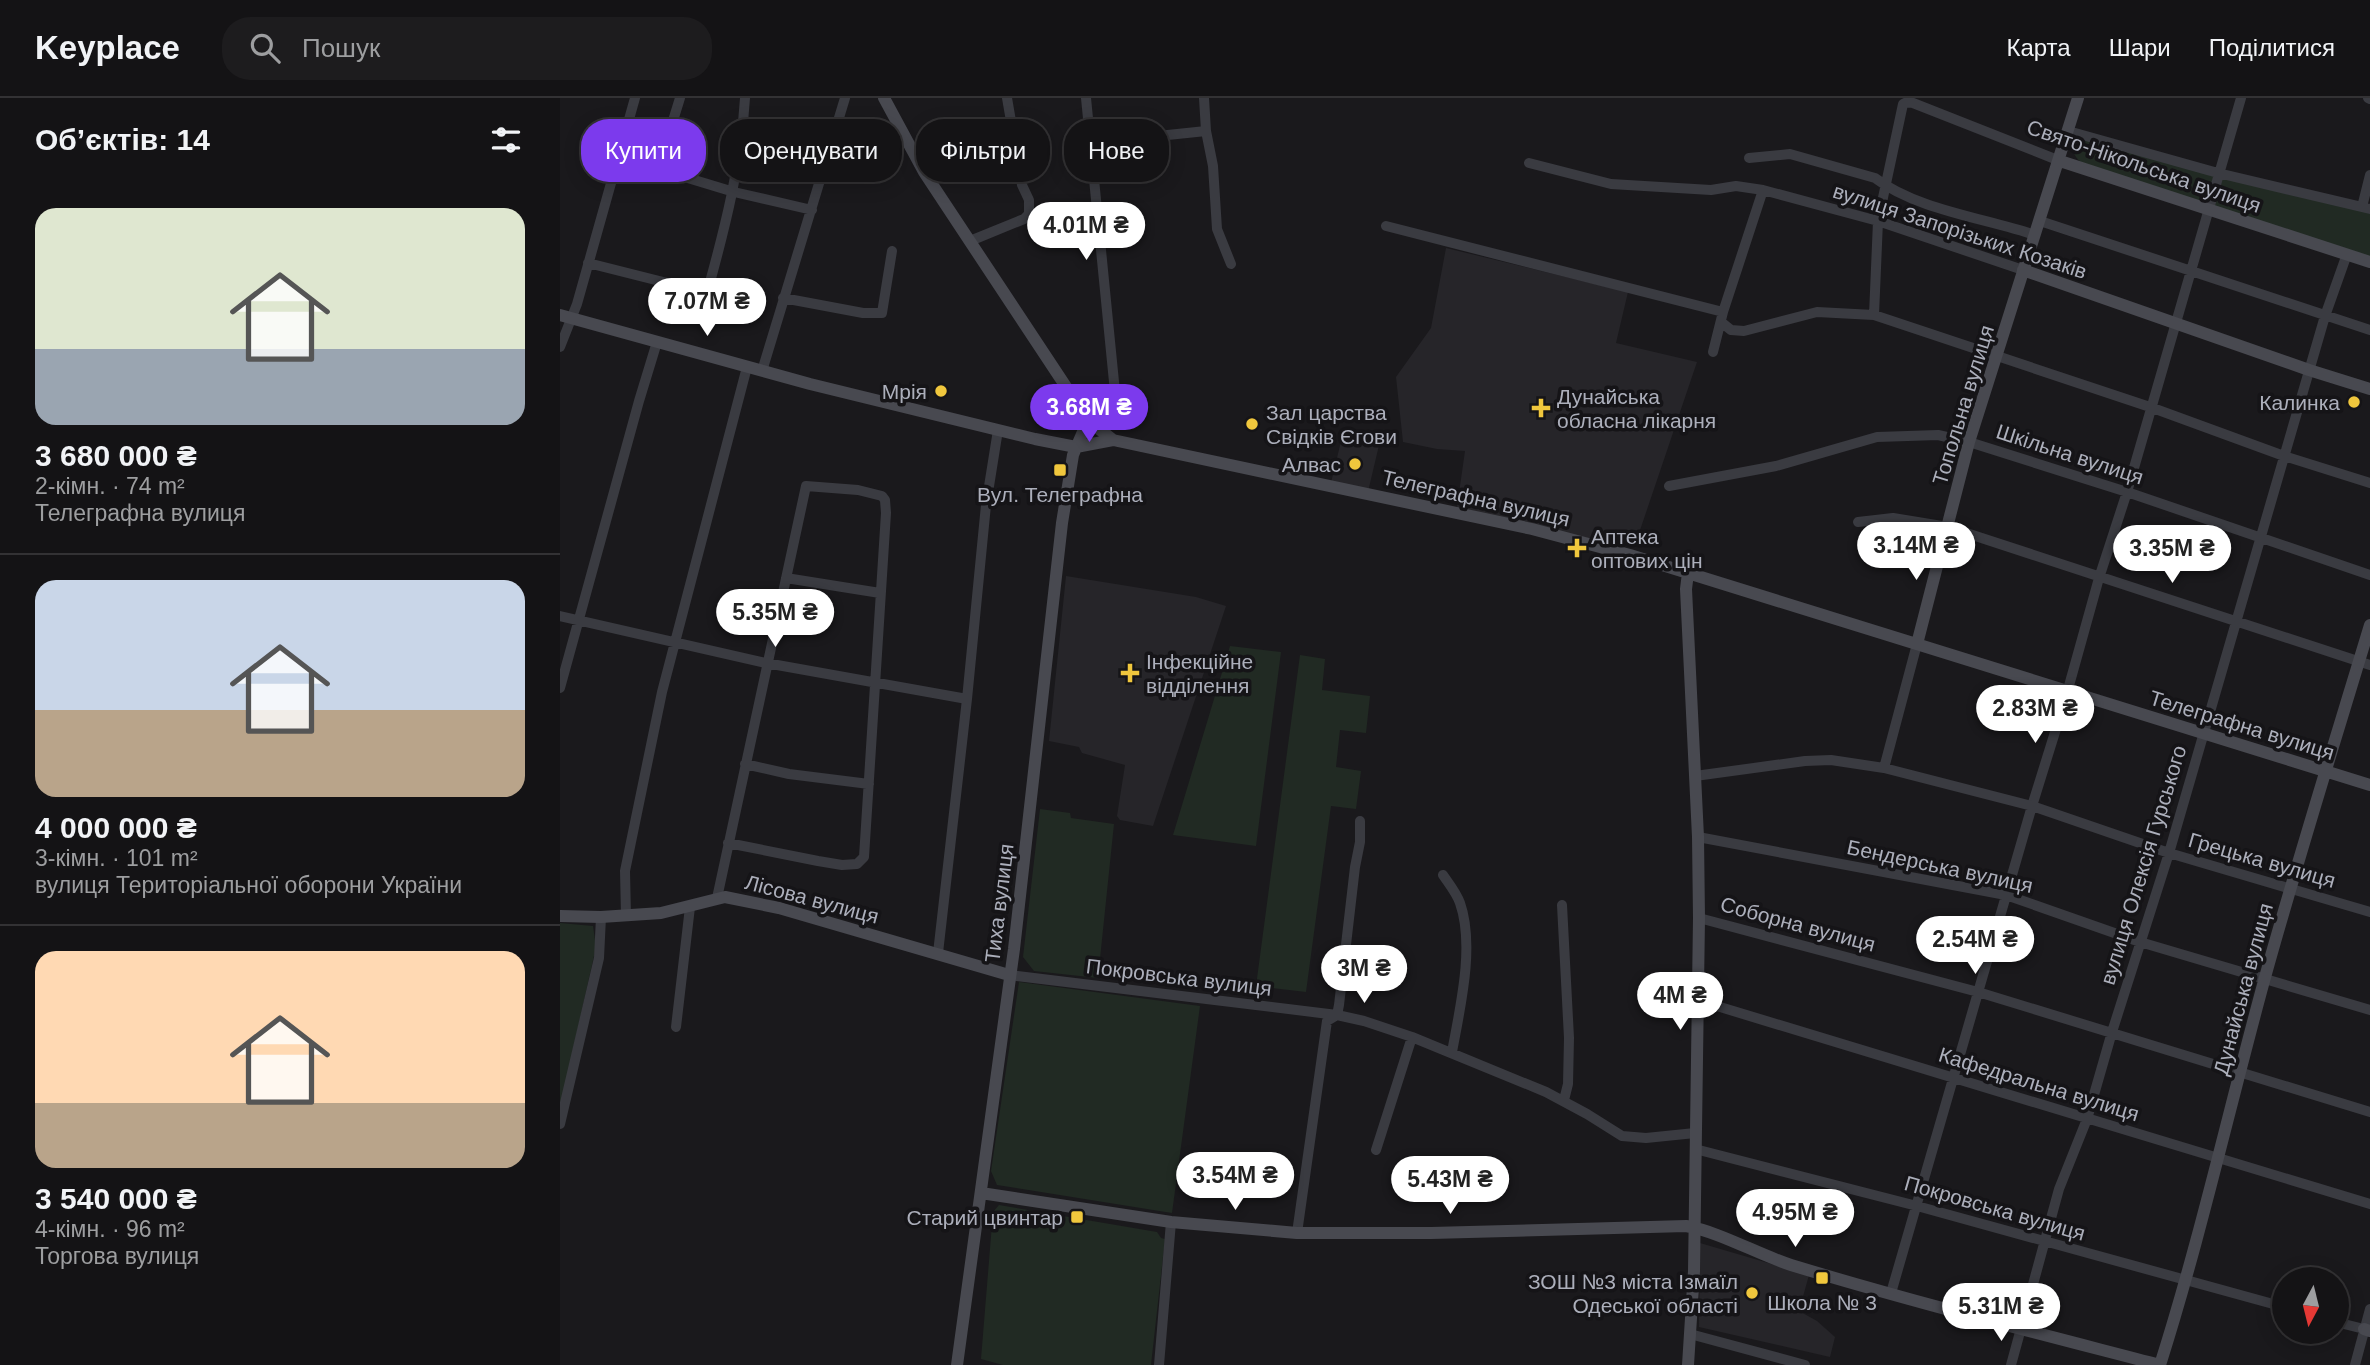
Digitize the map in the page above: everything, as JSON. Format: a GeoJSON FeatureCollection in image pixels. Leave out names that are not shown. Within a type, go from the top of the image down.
{"type":"FeatureCollection","features":[{"type":"Feature","properties":{"kind":"main road"},"geometry":{"type":"LineString","coordinates":[[884,98],[924,172],[1088,420],[1113,440]]}},
{"type":"Feature","properties":{"kind":"main road","name":"Топольна вулиця"},"geometry":{"type":"LineString","coordinates":[[1917,644],[1969,442],[2078,98]]}},
{"type":"Feature","properties":{"kind":"main road","name":"Свято-Нікольська вулиця"},"geometry":{"type":"LineString","coordinates":[[2060,161],[2370,262]]}},
{"type":"Feature","properties":{"kind":"main road","name":"вулиця Запорізьких Козаків"},"geometry":{"type":"LineString","coordinates":[[2024,270],[2370,389]]}},
{"type":"Feature","properties":{"kind":"main road","name":"Телеграфна вулиця"},"geometry":{"type":"LineString","coordinates":[[566,316],[762,371],[998,430],[1076,447],[1113,440],[1532,529],[1688,573],[2370,785]]}},
{"type":"Feature","properties":{"kind":"main road","name":"Тиха вулиця"},"geometry":{"type":"LineString","coordinates":[[957,1365],[1028,830],[1062,523],[1072,460],[1088,420]]}},
{"type":"Feature","properties":{"kind":"main road"},"geometry":{"type":"LineString","coordinates":[[1688,573],[1686,602],[1698,837],[1699,918],[1694,1271],[1688,1365]]}},
{"type":"Feature","properties":{"kind":"main road","name":"Дунайська вулиця"},"geometry":{"type":"LineString","coordinates":[[2160,1365],[2187,1281],[2216,1158],[2290,888],[2326,771],[2365,663],[2370,625]]}},
{"type":"Feature","properties":{"kind":"main road","name":"Лісова вулиця"},"geometry":{"type":"LineString","coordinates":[[560,916],[601,917],[661,913],[717,898],[740,898],[1009,975]]}},
{"type":"Feature","properties":{"kind":"main road"},"geometry":{"type":"LineString","coordinates":[[981,1194],[1171,1222],[1297,1233],[1431,1233],[1670,1224],[1694,1227],[1788,1264],[2021,1330],[2160,1365]]}},
{"type":"Feature","properties":{"kind":"street"},"geometry":{"type":"LineString","coordinates":[[629,119],[635,98]]}},
{"type":"Feature","properties":{"kind":"street"},"geometry":{"type":"LineString","coordinates":[[673,119],[680,98]]}},
{"type":"Feature","properties":{"kind":"street"},"geometry":{"type":"LineString","coordinates":[[588,263],[707,293],[734,192],[745,98]]}},
{"type":"Feature","properties":{"kind":"street"},"geometry":{"type":"LineString","coordinates":[[762,371],[845,98]]}},
{"type":"Feature","properties":{"kind":"street"},"geometry":{"type":"LineString","coordinates":[[970,241],[1024,219],[1029,214],[1029,200],[1022,185],[1007,98]]}},
{"type":"Feature","properties":{"kind":"street"},"geometry":{"type":"LineString","coordinates":[[1086,98],[1088,119]]}},
{"type":"Feature","properties":{"kind":"street"},"geometry":{"type":"LineString","coordinates":[[1204,98],[1206,131],[1213,166],[1217,229],[1231,264]]}},
{"type":"Feature","properties":{"kind":"street"},"geometry":{"type":"LineString","coordinates":[[1891,1293],[2241,98]]}},
{"type":"Feature","properties":{"kind":"street","name":"Свято-Нікольська вулиця"},"geometry":{"type":"LineString","coordinates":[[1885,186],[1900,111],[1907,102],[2060,161]]}},
{"type":"Feature","properties":{"kind":"street"},"geometry":{"type":"LineString","coordinates":[[1169,135],[1206,131]]}},
{"type":"Feature","properties":{"kind":"street"},"geometry":{"type":"LineString","coordinates":[[2068,131],[2218,173],[2366,208],[2370,175]]}},
{"type":"Feature","properties":{"kind":"street"},"geometry":{"type":"LineString","coordinates":[[1749,158],[1790,154],[1875,178],[1885,186],[1934,206],[2035,235]]}},
{"type":"Feature","properties":{"kind":"street","name":"вулиця Запорізьких Козаків"},"geometry":{"type":"LineString","coordinates":[[1528,163],[1611,184],[1711,190],[1736,186],[1763,190],[1878,221],[2024,270]]}},
{"type":"Feature","properties":{"kind":"street"},"geometry":{"type":"LineString","coordinates":[[560,347],[566,316],[588,263],[611,182]]}},
{"type":"Feature","properties":{"kind":"street"},"geometry":{"type":"LineString","coordinates":[[701,182],[812,210]]}},
{"type":"Feature","properties":{"kind":"street"},"geometry":{"type":"LineString","coordinates":[[1095,182],[1115,392],[1112,418],[1100,431]]}},
{"type":"Feature","properties":{"kind":"street"},"geometry":{"type":"LineString","coordinates":[[1874,315],[1878,221],[1885,186]]}},
{"type":"Feature","properties":{"kind":"street"},"geometry":{"type":"LineString","coordinates":[[1713,352],[1763,190]]}},
{"type":"Feature","properties":{"kind":"street"},"geometry":{"type":"LineString","coordinates":[[2040,221],[2370,330]]}},
{"type":"Feature","properties":{"kind":"street"},"geometry":{"type":"LineString","coordinates":[[1386,226],[1722,317],[1731,330],[1744,331],[1817,312],[1874,315],[2370,483]]}},
{"type":"Feature","properties":{"kind":"street"},"geometry":{"type":"LineString","coordinates":[[783,299],[863,313],[882,313],[892,251]]}},
{"type":"Feature","properties":{"kind":"street","name":"вулиця Олексія Гурського"},"geometry":{"type":"LineString","coordinates":[[2011,1365],[2059,1189],[2087,1119],[2169,852],[2325,316],[2347,254]]}},
{"type":"Feature","properties":{"kind":"street"},"geometry":{"type":"LineString","coordinates":[[560,688],[657,342]]}},
{"type":"Feature","properties":{"kind":"street"},"geometry":{"type":"LineString","coordinates":[[626,916],[626,865],[673,643],[747,367]]}},
{"type":"Feature","properties":{"kind":"street"},"geometry":{"type":"LineString","coordinates":[[937,953],[967,699],[986,505],[998,430]]}},
{"type":"Feature","properties":{"kind":"street","name":"Шкільна вулиця"},"geometry":{"type":"LineString","coordinates":[[1669,486],[1776,466],[1877,437],[1938,435],[1969,442],[2127,492],[2370,575]]}},
{"type":"Feature","properties":{"kind":"street"},"geometry":{"type":"LineString","coordinates":[[717,898],[728,843],[766,663],[806,486],[858,490],[882,496],[886,513],[866,852],[857,864],[833,864],[728,843]]}},
{"type":"Feature","properties":{"kind":"street"},"geometry":{"type":"LineString","coordinates":[[1858,522],[1893,518],[1948,527],[2365,663]]}},
{"type":"Feature","properties":{"kind":"street"},"geometry":{"type":"LineString","coordinates":[[786,578],[880,593]]}},
{"type":"Feature","properties":{"kind":"street"},"geometry":{"type":"LineString","coordinates":[[560,616],[766,663],[967,699]]}},
{"type":"Feature","properties":{"kind":"street","name":"Топольна вулиця"},"geometry":{"type":"LineString","coordinates":[[1884,768],[1917,644]]}},
{"type":"Feature","properties":{"kind":"street","name":"Грецька вулиця"},"geometry":{"type":"LineString","coordinates":[[1695,776],[1819,760],[1884,768],[2032,806],[2169,852],[2370,912]]}},
{"type":"Feature","properties":{"kind":"street"},"geometry":{"type":"LineString","coordinates":[[745,764],[789,774],[869,784]]}},
{"type":"Feature","properties":{"kind":"street"},"geometry":{"type":"LineString","coordinates":[[1297,1233],[1327,1021],[1337,1015],[1360,842],[1360,821]]}},
{"type":"Feature","properties":{"kind":"street","name":"Бендерська вулиця"},"geometry":{"type":"LineString","coordinates":[[1698,837],[2006,895],[2140,942],[2370,1010]]}},
{"type":"Feature","properties":{"kind":"street"},"geometry":{"type":"LineString","coordinates":[[1443,875],[1458,898],[1465,923],[1465,974],[1452,1052]]}},
{"type":"Feature","properties":{"kind":"street"},"geometry":{"type":"LineString","coordinates":[[1562,905],[1570,1046],[1569,1084],[1564,1100]]}},
{"type":"Feature","properties":{"kind":"street"},"geometry":{"type":"LineString","coordinates":[[676,1027],[690,907]]}},
{"type":"Feature","properties":{"kind":"street"},"geometry":{"type":"LineString","coordinates":[[560,1124],[599,958],[601,917]]}},
{"type":"Feature","properties":{"kind":"street","name":"Соборна вулиця"},"geometry":{"type":"LineString","coordinates":[[1699,918],[1978,992],[2370,1112]]}},
{"type":"Feature","properties":{"kind":"street","name":"Покровська вулиця"},"geometry":{"type":"LineString","coordinates":[[1009,975],[1337,1015],[1364,1021],[1452,1052],[1564,1100],[1627,1138],[1695,1133]]}},
{"type":"Feature","properties":{"kind":"street","name":"Кафедральна вулиця"},"geometry":{"type":"LineString","coordinates":[[1697,1000],[2370,1204]]}},
{"type":"Feature","properties":{"kind":"street"},"geometry":{"type":"LineString","coordinates":[[1376,1150],[1412,1037]]}},
{"type":"Feature","properties":{"kind":"street","name":"Покровська вулиця"},"geometry":{"type":"LineString","coordinates":[[1695,1149],[1917,1206],[2272,1304]]}},
{"type":"Feature","properties":{"kind":"street"},"geometry":{"type":"LineString","coordinates":[[1159,1365],[1171,1222]]}},
{"type":"Feature","properties":{"kind":"street"},"geometry":{"type":"LineString","coordinates":[[2355,1365],[2367,1330],[2370,1309]]}},
{"type":"Feature","properties":{"kind":"street"},"geometry":{"type":"LineString","coordinates":[[2349,1325],[2367,1330]]}},
{"type":"Feature","properties":{"kind":"street"},"geometry":{"type":"LineString","coordinates":[[1690,1334],[1805,1365]]}},
{"type":"Feature","properties":{"kind":"shaded area"},"geometry":{"type":"Polygon","coordinates":[[[2073,136],[2370,213],[2370,257],[2084,165],[2074,152],[2073,136]]]}},
{"type":"Feature","properties":{"kind":"shaded area","name":"Дунайська обласна лікарня"},"geometry":{"type":"Polygon","coordinates":[[[1446,248],[1628,292],[1616,343],[1697,362],[1635,545],[1607,535],[1606,538],[1592,535],[1591,539],[1457,507],[1465,451],[1403,442],[1396,377],[1431,328],[1446,248]]]}},
{"type":"Feature","properties":{"kind":"shaded area","name":"Алвас"},"geometry":{"type":"Polygon","coordinates":[[[1343,433],[1380,441],[1367,496],[1330,487],[1343,433]]]}},
{"type":"Feature","properties":{"kind":"shaded area","name":"Інфекційне відділення"},"geometry":{"type":"Polygon","coordinates":[[[1066,576],[1196,597],[1226,606],[1153,826],[1120,820],[1117,816],[1125,765],[1082,753],[1079,747],[1049,741],[1066,576]]]}},
{"type":"Feature","properties":{"kind":"shaded area"},"geometry":{"type":"Polygon","coordinates":[[[1230,646],[1281,652],[1256,846],[1173,835],[1230,646]]]}},
{"type":"Feature","properties":{"kind":"shaded area"},"geometry":{"type":"Polygon","coordinates":[[[1300,655],[1325,659],[1322,690],[1370,696],[1366,733],[1340,730],[1336,767],[1361,771],[1356,809],[1331,806],[1306,992],[1256,986],[1300,655]]]}},
{"type":"Feature","properties":{"kind":"shaded area"},"geometry":{"type":"Polygon","coordinates":[[[1040,809],[1070,813],[1071,818],[1114,824],[1098,978],[1034,971],[1023,957],[1040,809]]]}},
{"type":"Feature","properties":{"kind":"shaded area"},"geometry":{"type":"Polygon","coordinates":[[[560,923],[593,926],[596,947],[560,1108],[560,923]]]}},
{"type":"Feature","properties":{"kind":"shaded area"},"geometry":{"type":"Polygon","coordinates":[[[1019,982],[1200,1006],[1172,1213],[997,1185],[991,1171],[1019,982]]]}},
{"type":"Feature","properties":{"kind":"shaded area"},"geometry":{"type":"Polygon","coordinates":[[[999,1205],[1157,1232],[1165,1239],[1151,1365],[1003,1365],[981,1359],[993,1212],[999,1205]]]}},
{"type":"Feature","properties":{"kind":"shaded area","name":"ЗОШ №3 міста Ізмаїл Одеської області"},"geometry":{"type":"Polygon","coordinates":[[[1700,1243],[1809,1275],[1799,1311],[1817,1321],[1835,1337],[1830,1357],[1699,1327],[1700,1243]]]}},
{"type":"Feature","properties":{"kind":"place","name":"Мрія"},"geometry":{"type":"Point","coordinates":[941,391]}},
{"type":"Feature","properties":{"kind":"place","name":"Калинка"},"geometry":{"type":"Point","coordinates":[2354,402]}},
{"type":"Feature","properties":{"kind":"place","name":"Дунайська обласна лікарня"},"geometry":{"type":"Point","coordinates":[1541,408]}},
{"type":"Feature","properties":{"kind":"place","name":"Зал царства Свідків Єгови"},"geometry":{"type":"Point","coordinates":[1252,424]}},
{"type":"Feature","properties":{"kind":"place","name":"Алвас"},"geometry":{"type":"Point","coordinates":[1355,464]}},
{"type":"Feature","properties":{"kind":"place","name":"Вул. Телеграфна"},"geometry":{"type":"Point","coordinates":[1060,470]}},
{"type":"Feature","properties":{"kind":"place","name":"Аптека оптових цін"},"geometry":{"type":"Point","coordinates":[1577,548]}},
{"type":"Feature","properties":{"kind":"place","name":"Інфекційне відділення"},"geometry":{"type":"Point","coordinates":[1130,673]}},
{"type":"Feature","properties":{"kind":"place","name":"Старий цвинтар"},"geometry":{"type":"Point","coordinates":[1077,1217]}},
{"type":"Feature","properties":{"kind":"place","name":"Школа № 3"},"geometry":{"type":"Point","coordinates":[1822,1278]}},
{"type":"Feature","properties":{"kind":"place","name":"ЗОШ №3 міста Ізмаїл Одеської області"},"geometry":{"type":"Point","coordinates":[1752,1293]}}]}
